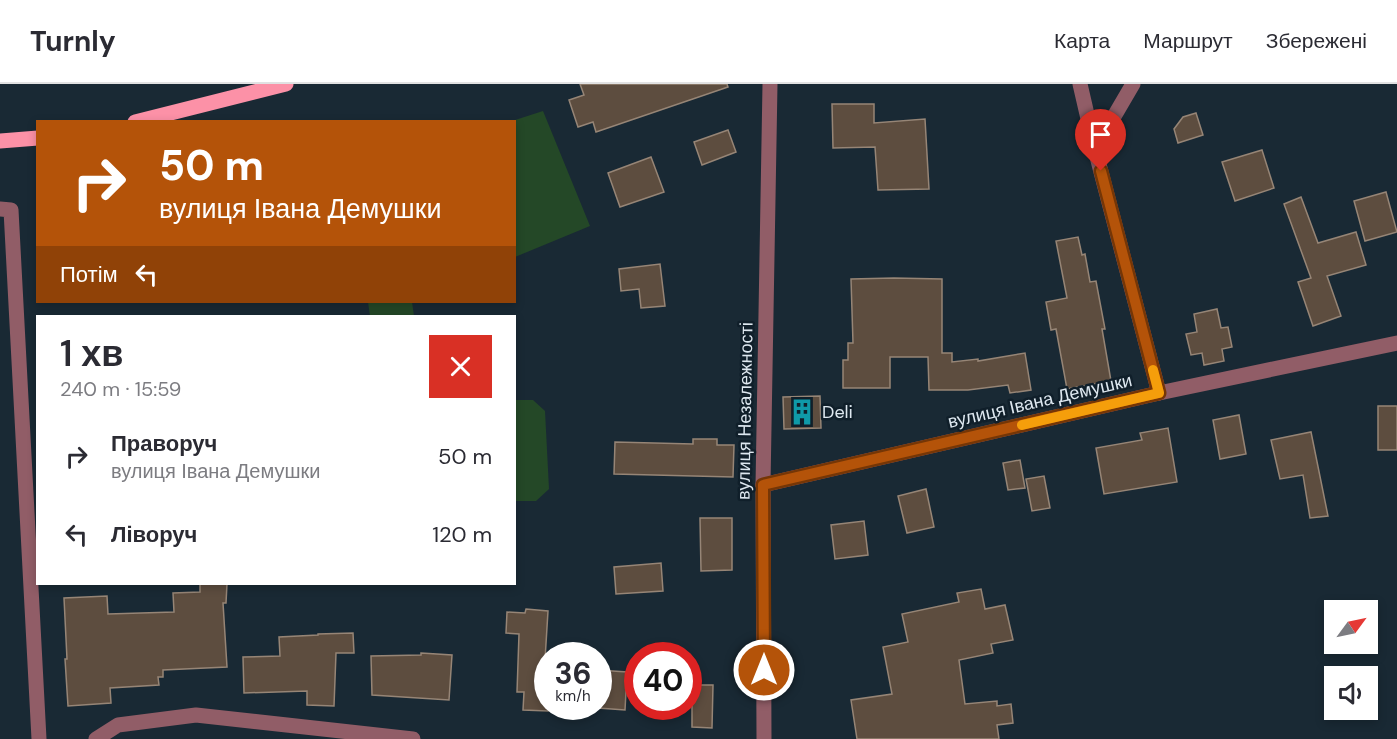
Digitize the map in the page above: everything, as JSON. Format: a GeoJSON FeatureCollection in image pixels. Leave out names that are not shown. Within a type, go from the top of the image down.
{"type":"FeatureCollection","features":[{"type":"Feature","properties":{"kind":"main road"},"geometry":{"type":"LineString","coordinates":[[143,120],[286,84]]}},
{"type":"Feature","properties":{"kind":"main road"},"geometry":{"type":"LineString","coordinates":[[0,141],[36,138]]}},
{"type":"Feature","properties":{"kind":"street","name":"вулиця Незалежності"},"geometry":{"type":"LineString","coordinates":[[765,739],[763,485],[770,84]]}},
{"type":"Feature","properties":{"kind":"street"},"geometry":{"type":"LineString","coordinates":[[1080,84],[1159,393]]}},
{"type":"Feature","properties":{"kind":"street"},"geometry":{"type":"LineString","coordinates":[[1095,149],[1133,84]]}},
{"type":"Feature","properties":{"kind":"street"},"geometry":{"type":"LineString","coordinates":[[0,209],[11,210],[39,739]]}},
{"type":"Feature","properties":{"kind":"street","name":"вулиця Івана Демушки"},"geometry":{"type":"LineString","coordinates":[[763,485],[1159,393],[1397,343]]}},
{"type":"Feature","properties":{"kind":"street"},"geometry":{"type":"LineString","coordinates":[[96,739],[118,725],[196,716],[413,739]]}},
{"type":"Feature","properties":{"kind":"green space"},"geometry":{"type":"Polygon","coordinates":[[[543,111],[590,226],[516,257],[516,120],[543,111]]]}},
{"type":"Feature","properties":{"kind":"green space"},"geometry":{"type":"Polygon","coordinates":[[[368,303],[412,303],[414,315],[370,315],[368,303]]]}},
{"type":"Feature","properties":{"kind":"green space"},"geometry":{"type":"Polygon","coordinates":[[[516,400],[533,400],[545,411],[549,489],[536,501],[516,501],[516,400]]]}},
{"type":"Feature","properties":{"kind":"building"},"geometry":{"type":"Polygon","coordinates":[[[580,84],[727,84],[728,87],[596,132],[593,122],[578,127],[569,100],[584,95],[580,84]]]}},
{"type":"Feature","properties":{"kind":"building"},"geometry":{"type":"Polygon","coordinates":[[[832,104],[874,104],[874,123],[925,119],[929,189],[878,190],[875,147],[833,148],[832,104]]]}},
{"type":"Feature","properties":{"kind":"building"},"geometry":{"type":"Polygon","coordinates":[[[1196,113],[1203,135],[1178,143],[1174,129],[1183,117],[1196,113]]]}},
{"type":"Feature","properties":{"kind":"building"},"geometry":{"type":"Polygon","coordinates":[[[728,130],[736,152],[702,165],[694,142],[728,130]]]}},
{"type":"Feature","properties":{"kind":"building"},"geometry":{"type":"Polygon","coordinates":[[[1262,150],[1274,188],[1235,201],[1222,162],[1262,150]]]}},
{"type":"Feature","properties":{"kind":"building"},"geometry":{"type":"Polygon","coordinates":[[[651,157],[664,192],[620,207],[608,173],[651,157]]]}},
{"type":"Feature","properties":{"kind":"building"},"geometry":{"type":"Polygon","coordinates":[[[1386,192],[1397,232],[1365,241],[1354,201],[1386,192]]]}},
{"type":"Feature","properties":{"kind":"building"},"geometry":{"type":"Polygon","coordinates":[[[1301,197],[1318,243],[1356,232],[1366,265],[1327,276],[1341,316],[1313,326],[1298,282],[1311,278],[1284,204],[1301,197]]]}},
{"type":"Feature","properties":{"kind":"building"},"geometry":{"type":"Polygon","coordinates":[[[1078,237],[1082,255],[1085,254],[1090,282],[1096,281],[1111,381],[1067,389],[1056,329],[1051,330],[1046,302],[1067,298],[1056,241],[1078,237]]]}},
{"type":"Feature","properties":{"kind":"building"},"geometry":{"type":"Polygon","coordinates":[[[660,264],[665,306],[641,308],[639,289],[621,291],[619,269],[660,264]]]}},
{"type":"Feature","properties":{"kind":"building"},"geometry":{"type":"Polygon","coordinates":[[[851,279],[942,279],[942,353],[952,353],[952,362],[978,359],[978,361],[1025,353],[1031,390],[1010,393],[1008,385],[968,390],[929,390],[928,357],[890,357],[890,388],[843,388],[843,360],[848,360],[848,343],[853,343],[851,279]]]}},
{"type":"Feature","properties":{"kind":"building"},"geometry":{"type":"Polygon","coordinates":[[[1217,309],[1221,328],[1228,327],[1232,347],[1222,349],[1224,361],[1204,365],[1202,353],[1191,355],[1186,334],[1197,332],[1194,314],[1217,309]]]}},
{"type":"Feature","properties":{"kind":"building","name":"Deli"},"geometry":{"type":"Polygon","coordinates":[[[820,396],[821,428],[784,429],[783,397],[820,396]]]}},
{"type":"Feature","properties":{"kind":"building"},"geometry":{"type":"Polygon","coordinates":[[[1378,406],[1397,406],[1397,450],[1378,450],[1378,406]]]}},
{"type":"Feature","properties":{"kind":"building"},"geometry":{"type":"Polygon","coordinates":[[[1239,415],[1246,454],[1220,459],[1213,420],[1239,415]]]}},
{"type":"Feature","properties":{"kind":"building"},"geometry":{"type":"Polygon","coordinates":[[[1168,428],[1177,482],[1104,494],[1096,448],[1142,440],[1140,433],[1168,428]]]}},
{"type":"Feature","properties":{"kind":"building"},"geometry":{"type":"Polygon","coordinates":[[[1311,432],[1328,516],[1310,518],[1303,475],[1280,479],[1271,440],[1311,432]]]}},
{"type":"Feature","properties":{"kind":"building"},"geometry":{"type":"Polygon","coordinates":[[[693,439],[717,439],[717,445],[734,445],[733,477],[614,474],[615,442],[693,444],[693,439]]]}},
{"type":"Feature","properties":{"kind":"building"},"geometry":{"type":"Polygon","coordinates":[[[1020,460],[1025,488],[1008,490],[1003,463],[1020,460]]]}},
{"type":"Feature","properties":{"kind":"building"},"geometry":{"type":"Polygon","coordinates":[[[1044,476],[1050,508],[1032,511],[1026,479],[1044,476]]]}},
{"type":"Feature","properties":{"kind":"building"},"geometry":{"type":"Polygon","coordinates":[[[926,489],[934,527],[907,533],[898,496],[926,489]]]}},
{"type":"Feature","properties":{"kind":"building"},"geometry":{"type":"Polygon","coordinates":[[[700,518],[732,518],[732,570],[701,571],[700,518]]]}},
{"type":"Feature","properties":{"kind":"building"},"geometry":{"type":"Polygon","coordinates":[[[864,521],[868,555],[835,559],[831,525],[864,521]]]}},
{"type":"Feature","properties":{"kind":"building"},"geometry":{"type":"Polygon","coordinates":[[[661,563],[663,591],[616,594],[614,567],[661,563]]]}},
{"type":"Feature","properties":{"kind":"building"},"geometry":{"type":"Polygon","coordinates":[[[200,585],[227,585],[226,603],[223,603],[227,667],[163,670],[163,677],[158,677],[159,685],[110,688],[111,703],[68,706],[64,598],[107,596],[108,614],[174,612],[173,593],[200,592],[200,585]]]}},
{"type":"Feature","properties":{"kind":"building"},"geometry":{"type":"Polygon","coordinates":[[[981,589],[985,609],[1005,605],[1013,640],[991,644],[993,653],[959,660],[965,704],[997,701],[997,706],[1011,704],[1013,723],[997,725],[999,739],[857,739],[851,700],[892,694],[883,647],[908,642],[902,614],[959,602],[957,593],[981,589]]]}},
{"type":"Feature","properties":{"kind":"building"},"geometry":{"type":"Polygon","coordinates":[[[526,609],[548,611],[546,642],[534,642],[534,710],[523,710],[524,692],[517,692],[519,634],[506,633],[507,612],[525,613],[526,609]]]}},
{"type":"Feature","properties":{"kind":"building"},"geometry":{"type":"Polygon","coordinates":[[[353,633],[354,653],[336,653],[334,706],[307,705],[307,691],[244,693],[243,657],[280,656],[279,637],[353,633]]]}},
{"type":"Feature","properties":{"kind":"building"},"geometry":{"type":"Polygon","coordinates":[[[421,653],[452,655],[449,700],[372,695],[371,656],[421,655],[421,653]]]}},
{"type":"Feature","properties":{"kind":"building"},"geometry":{"type":"Polygon","coordinates":[[[612,671],[624,672],[624,710],[612,709],[612,671]]]}},
{"type":"Feature","properties":{"kind":"building"},"geometry":{"type":"Polygon","coordinates":[[[702,685],[713,685],[712,728],[692,727],[692,720],[702,720],[702,685]]]}},
{"type":"Feature","properties":{"kind":"slow traffic"},"geometry":{"type":"LineString","coordinates":[[1022,425],[1159,393],[1153,370]]}},
{"type":"Feature","properties":{"kind":"place","name":"Deli"},"geometry":{"type":"Point","coordinates":[802,412]}},
{"type":"Feature","properties":{"kind":"route"},"geometry":{"type":"LineString","coordinates":[[764,670],[763,485],[1159,393],[1101,171]]}}]}
